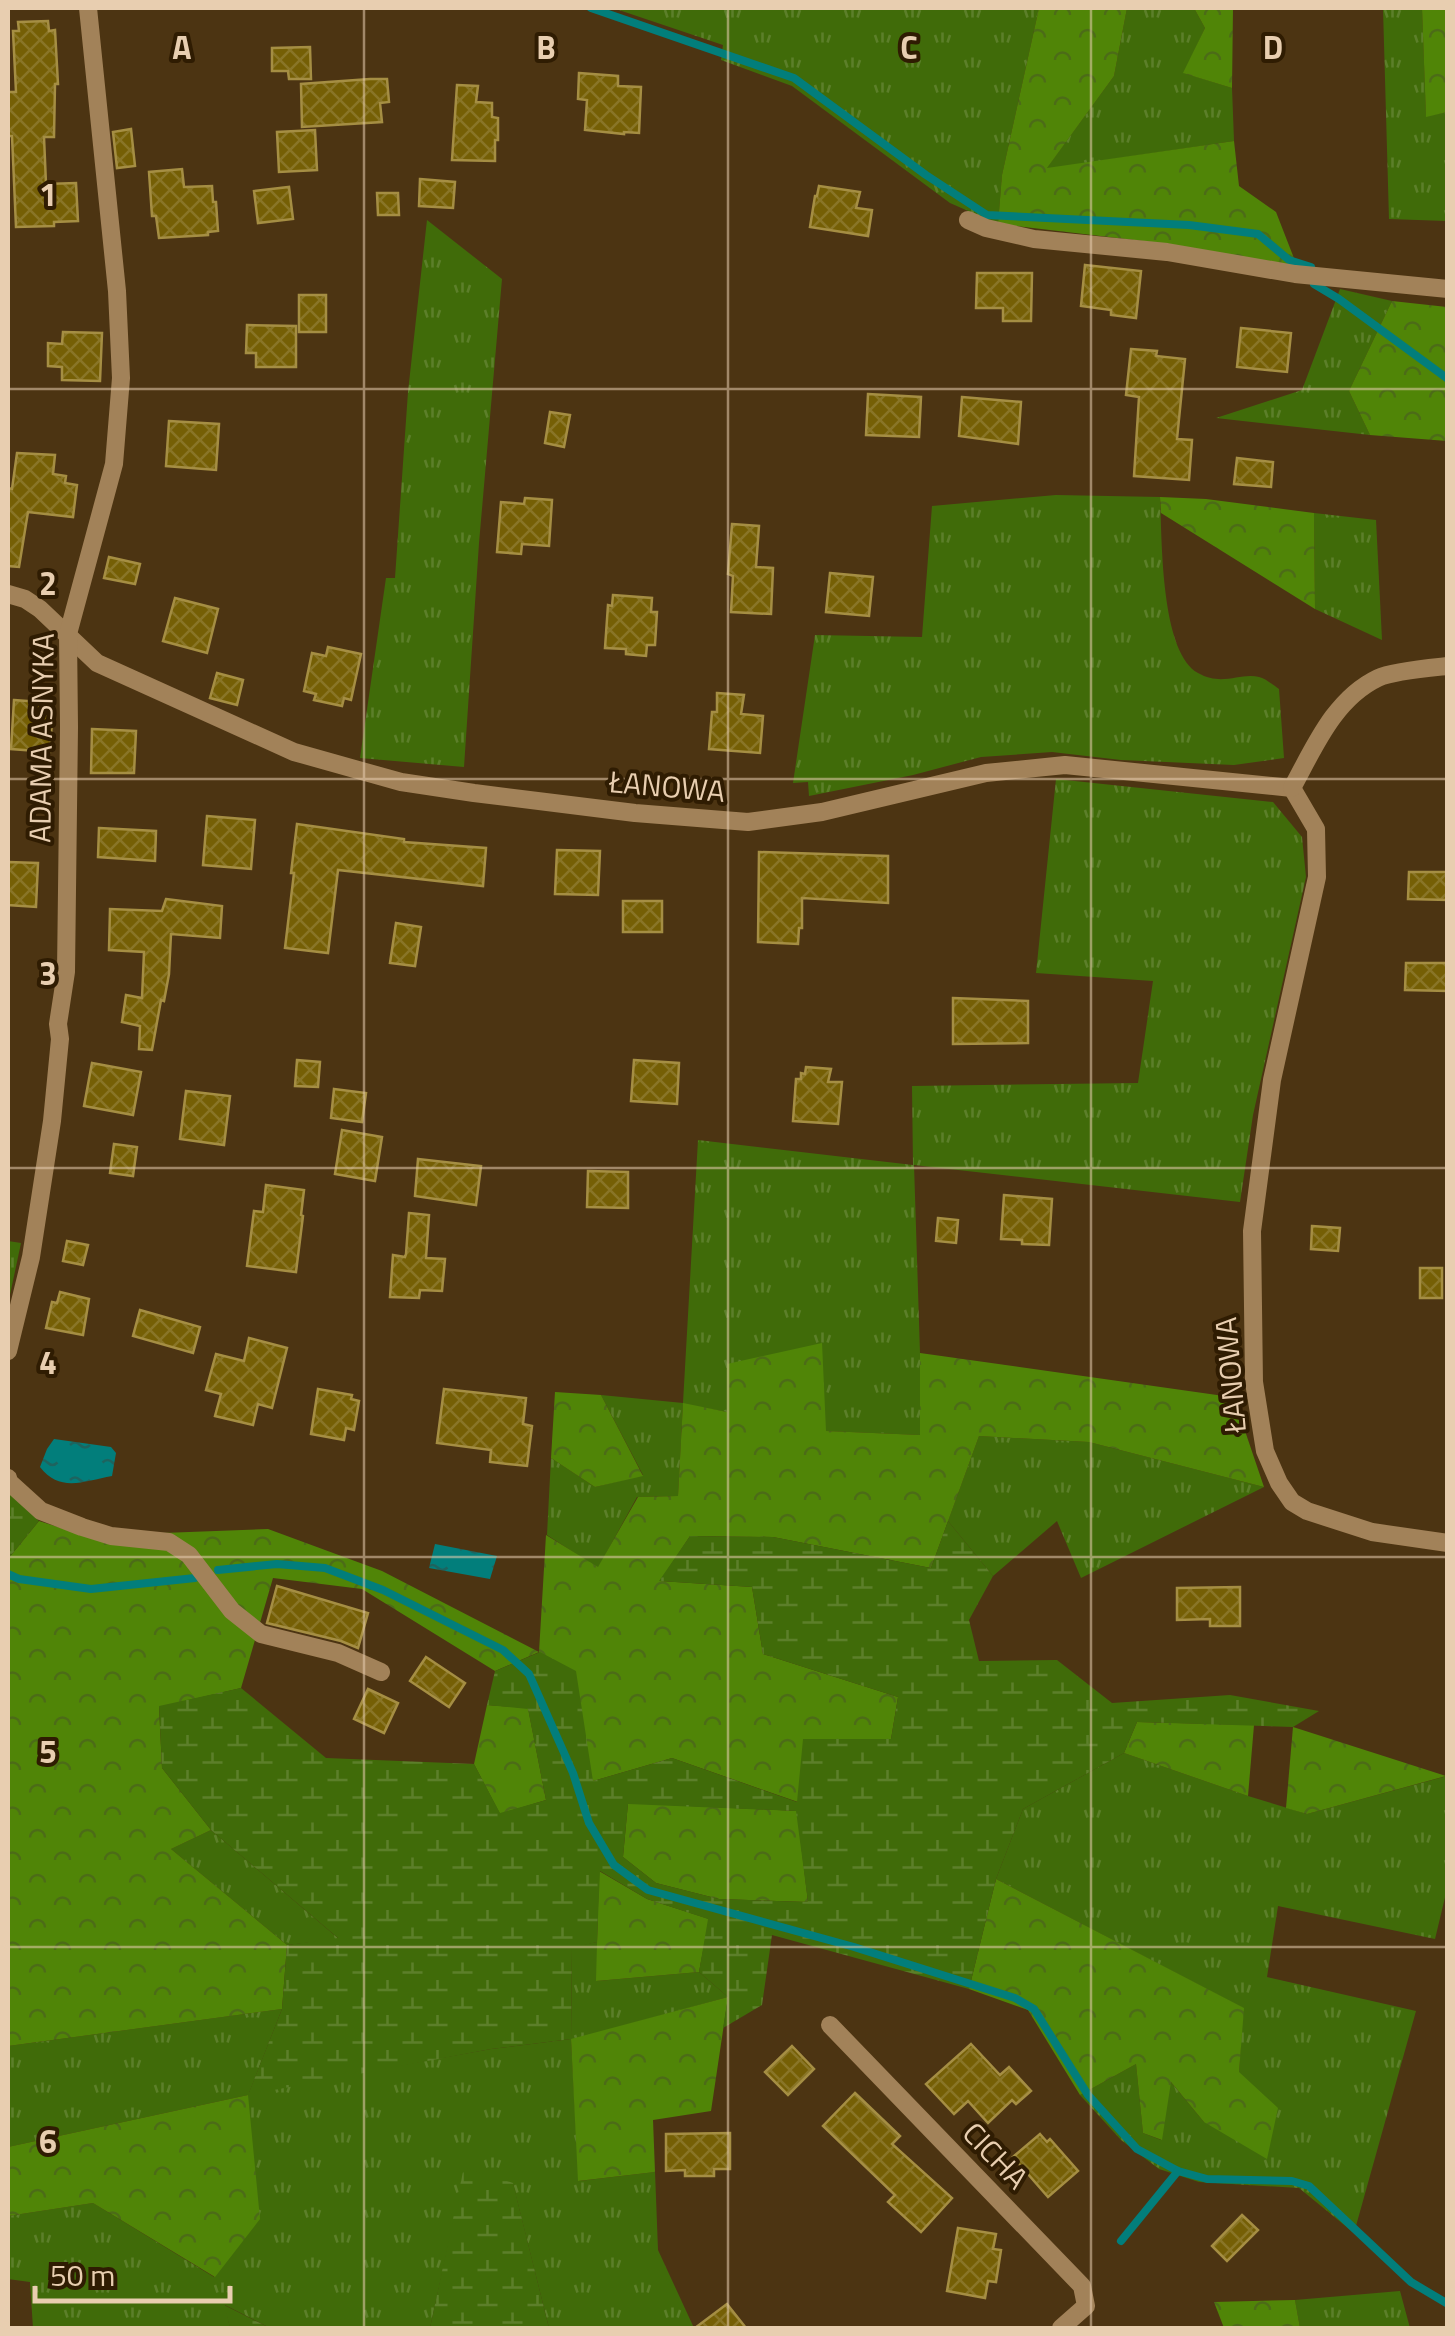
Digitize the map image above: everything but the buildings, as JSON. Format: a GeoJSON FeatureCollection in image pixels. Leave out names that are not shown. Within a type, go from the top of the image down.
{"type":"FeatureCollection","features":[{"type":"Feature","properties":{"kind":"street","name":"ADAMA ASNYKA"},"geometry":{"type":"LineString","coordinates":[[8,1351],[32,1257],[52,1121],[58,1024],[65,985],[68,634],[114,464],[121,378],[117,291],[88,8]]}},
{"type":"Feature","properties":{"kind":"street"},"geometry":{"type":"LineString","coordinates":[[968,220],[1034,239],[1167,252],[1295,274],[1448,289]]}},
{"type":"Feature","properties":{"kind":"street","name":"ŁANOWA"},"geometry":{"type":"LineString","coordinates":[[8,594],[40,609],[97,664],[294,752],[401,782],[536,802],[748,822],[822,812],[986,772],[1066,765],[1292,788],[1316,829],[1317,877],[1272,1080],[1252,1232],[1254,1382],[1265,1451],[1292,1502],[1307,1511],[1372,1532],[1448,1543]]}},
{"type":"Feature","properties":{"kind":"street"},"geometry":{"type":"LineString","coordinates":[[1292,788],[1344,701],[1379,677],[1448,666]]}},
{"type":"Feature","properties":{"kind":"street"},"geometry":{"type":"LineString","coordinates":[[8,1478],[41,1510],[82,1528],[111,1536],[169,1542],[189,1555],[232,1612],[261,1634],[338,1652],[381,1672]]}},
{"type":"Feature","properties":{"kind":"street","name":"CICHA"},"geometry":{"type":"LineString","coordinates":[[830,2025],[1082,2286],[1086,2306],[1062,2328]]}},
{"type":"Feature","properties":{"kind":"green space"},"geometry":{"type":"Polygon","coordinates":[[[613,8],[1039,8],[1002,175],[998,224],[950,203],[792,86],[721,60],[723,45],[613,8]]]}},
{"type":"Feature","properties":{"kind":"green space"},"geometry":{"type":"Polygon","coordinates":[[[1039,8],[1127,8],[1114,76],[1047,168],[1234,141],[1239,186],[1276,212],[1297,266],[1168,244],[998,224],[1002,175],[1039,8]]]}},
{"type":"Feature","properties":{"kind":"green space"},"geometry":{"type":"Polygon","coordinates":[[[1127,8],[1194,8],[1205,28],[1184,73],[1232,88],[1234,141],[1046,169],[1114,76],[1127,8]]]}},
{"type":"Feature","properties":{"kind":"green space"},"geometry":{"type":"Polygon","coordinates":[[[1194,8],[1233,8],[1232,88],[1183,73],[1205,28],[1194,8]]]}},
{"type":"Feature","properties":{"kind":"green space"},"geometry":{"type":"Polygon","coordinates":[[[1383,8],[1422,8],[1426,116],[1447,112],[1447,221],[1389,219],[1383,8]]]}},
{"type":"Feature","properties":{"kind":"green space"},"geometry":{"type":"Polygon","coordinates":[[[1422,8],[1447,8],[1448,13],[1447,112],[1426,117],[1422,8]]]}},
{"type":"Feature","properties":{"kind":"green space"},"geometry":{"type":"Polygon","coordinates":[[[427,220],[502,279],[464,767],[360,758],[386,578],[395,578],[408,392],[427,220]]]}},
{"type":"Feature","properties":{"kind":"green space"},"geometry":{"type":"Polygon","coordinates":[[[1340,289],[1392,301],[1349,391],[1370,435],[1216,418],[1302,390],[1340,289]]]}},
{"type":"Feature","properties":{"kind":"green space"},"geometry":{"type":"Polygon","coordinates":[[[1392,301],[1447,307],[1447,441],[1370,435],[1349,391],[1392,301]]]}},
{"type":"Feature","properties":{"kind":"green space"},"geometry":{"type":"Polygon","coordinates":[[[1056,495],[1160,497],[1163,565],[1176,642],[1198,673],[1215,679],[1259,677],[1279,689],[1284,758],[1234,765],[1121,760],[1052,752],[981,757],[809,796],[808,782],[793,783],[815,635],[922,637],[932,506],[1056,495]]]}},
{"type":"Feature","properties":{"kind":"green space"},"geometry":{"type":"Polygon","coordinates":[[[1160,497],[1314,513],[1315,609],[1161,513],[1160,497]]]}},
{"type":"Feature","properties":{"kind":"green space"},"geometry":{"type":"Polygon","coordinates":[[[1314,513],[1376,520],[1382,640],[1315,609],[1314,513]]]}},
{"type":"Feature","properties":{"kind":"green space"},"geometry":{"type":"Polygon","coordinates":[[[1056,779],[1273,802],[1302,837],[1306,877],[1253,1115],[1240,1202],[914,1165],[920,1435],[825,1431],[727,1364],[727,1412],[683,1404],[678,1496],[637,1497],[598,1568],[547,1535],[551,1458],[595,1487],[643,1475],[601,1395],[683,1403],[698,1140],[913,1165],[912,1086],[1138,1083],[1153,981],[1036,973],[1056,779]]]}},
{"type":"Feature","properties":{"kind":"green space"},"geometry":{"type":"Polygon","coordinates":[[[8,1241],[21,1243],[8,1304],[8,1241]]]}},
{"type":"Feature","properties":{"kind":"green space"},"geometry":{"type":"Polygon","coordinates":[[[822,1343],[826,1431],[920,1435],[920,1353],[1238,1398],[1264,1487],[1089,1442],[979,1436],[931,1568],[773,1537],[690,1536],[660,1581],[752,1587],[763,1654],[898,1697],[891,1739],[798,1802],[672,1758],[593,1781],[539,1652],[546,1535],[598,1567],[638,1497],[678,1496],[683,1403],[727,1412],[727,1364],[822,1343]]]}},
{"type":"Feature","properties":{"kind":"green space"},"geometry":{"type":"Polygon","coordinates":[[[555,1392],[601,1395],[643,1476],[595,1487],[551,1458],[555,1392]]]}},
{"type":"Feature","properties":{"kind":"green space"},"geometry":{"type":"Polygon","coordinates":[[[979,1436],[1089,1442],[1264,1487],[1081,1578],[1057,1521],[993,1576],[948,1521],[979,1436]]]}},
{"type":"Feature","properties":{"kind":"green space"},"geometry":{"type":"Polygon","coordinates":[[[8,1491],[39,1521],[8,1559],[8,1491]]]}},
{"type":"Feature","properties":{"kind":"green space"},"geometry":{"type":"Polygon","coordinates":[[[39,1521],[112,1544],[136,1534],[268,1529],[382,1571],[539,1652],[495,1671],[362,1589],[273,1578],[241,1688],[159,1707],[162,1768],[211,1830],[171,1849],[287,1945],[282,2009],[8,2046],[8,1559],[39,1521]]]}},
{"type":"Feature","properties":{"kind":"green space"},"geometry":{"type":"Polygon","coordinates":[[[948,1521],[993,1576],[969,1620],[979,1661],[1057,1660],[1112,1703],[1230,1695],[1319,1711],[1293,1727],[1137,1722],[1124,1753],[1023,1809],[996,1879],[969,1989],[772,1935],[762,2005],[723,2028],[728,1997],[699,1972],[708,1919],[647,1899],[600,1871],[597,1942],[572,1948],[571,2039],[491,2049],[248,2095],[282,2009],[287,1945],[338,1938],[211,1830],[162,1768],[159,1706],[241,1688],[326,1758],[474,1764],[500,1813],[546,1800],[528,1709],[487,1705],[495,1671],[540,1652],[576,1671],[593,1781],[672,1758],[797,1802],[803,1739],[891,1739],[898,1697],[763,1654],[752,1587],[659,1581],[690,1536],[773,1537],[931,1568],[948,1521]],[[628,1804],[623,1857],[656,1883],[719,1899],[808,1902],[796,1811],[628,1804]]]}},
{"type":"Feature","properties":{"kind":"green space"},"geometry":{"type":"Polygon","coordinates":[[[487,1705],[528,1708],[546,1800],[500,1814],[474,1764],[487,1705]]]}},
{"type":"Feature","properties":{"kind":"green space"},"geometry":{"type":"Polygon","coordinates":[[[1137,1722],[1254,1725],[1248,1796],[1124,1753],[1137,1722]]]}},
{"type":"Feature","properties":{"kind":"green space"},"geometry":{"type":"Polygon","coordinates":[[[1293,1727],[1446,1776],[1307,1814],[1286,1808],[1293,1727]]]}},
{"type":"Feature","properties":{"kind":"green space"},"geometry":{"type":"Polygon","coordinates":[[[1124,1753],[1307,1814],[1447,1776],[1447,1889],[1435,1939],[1278,1906],[1267,1977],[1416,2011],[1354,2233],[1299,2188],[1199,2182],[1159,2169],[1121,2140],[1080,2095],[1136,2064],[1143,2133],[1161,2140],[1170,2081],[1204,2122],[1239,2072],[1243,2008],[996,1879],[1023,1809],[1124,1753]]]}},
{"type":"Feature","properties":{"kind":"green space"},"geometry":{"type":"Polygon","coordinates":[[[628,1803],[797,1811],[808,1902],[719,1899],[656,1883],[623,1857],[628,1803]]]}},
{"type":"Feature","properties":{"kind":"green space"},"geometry":{"type":"Polygon","coordinates":[[[211,1830],[339,1939],[287,1945],[171,1849],[211,1830]]]}},
{"type":"Feature","properties":{"kind":"green space"},"geometry":{"type":"Polygon","coordinates":[[[599,1871],[647,1899],[709,1919],[699,1972],[596,1981],[599,1871]]]}},
{"type":"Feature","properties":{"kind":"green space"},"geometry":{"type":"Polygon","coordinates":[[[996,1879],[1244,2008],[1239,2072],[1278,2108],[1267,2159],[1204,2122],[1171,2082],[1162,2140],[1143,2133],[1136,2064],[1080,2095],[1028,2010],[969,1989],[996,1879]]]}},
{"type":"Feature","properties":{"kind":"green space"},"geometry":{"type":"Polygon","coordinates":[[[597,1942],[597,1981],[699,1972],[728,1997],[571,2040],[579,2181],[655,2172],[658,2250],[694,2328],[549,2328],[513,2184],[465,2168],[430,2328],[270,2328],[225,2305],[230,2328],[33,2328],[30,2282],[8,2279],[8,2216],[93,2203],[214,2277],[248,2095],[8,2147],[8,2046],[282,2009],[249,2093],[491,2049],[571,2039],[572,1947],[597,1942]]]}},
{"type":"Feature","properties":{"kind":"green space"},"geometry":{"type":"Polygon","coordinates":[[[728,1997],[711,2111],[653,2120],[655,2172],[578,2181],[571,2039],[728,1997]]]}},
{"type":"Feature","properties":{"kind":"green space"},"geometry":{"type":"Polygon","coordinates":[[[248,2095],[260,2219],[215,2277],[93,2203],[8,2216],[8,2147],[248,2095]]]}},
{"type":"Feature","properties":{"kind":"green space"},"geometry":{"type":"Polygon","coordinates":[[[464,2167],[513,2183],[549,2328],[430,2328],[464,2167]]]}},
{"type":"Feature","properties":{"kind":"green space"},"geometry":{"type":"Polygon","coordinates":[[[1400,2291],[1410,2328],[1300,2328],[1295,2300],[1400,2291]]]}},
{"type":"Feature","properties":{"kind":"green space"},"geometry":{"type":"Polygon","coordinates":[[[1295,2300],[1300,2328],[1224,2328],[1214,2302],[1295,2300]]]}},
{"type":"Feature","properties":{"kind":"green space"},"geometry":{"type":"Polygon","coordinates":[[[224,2305],[270,2328],[230,2328],[224,2305]]]}},
{"type":"Feature","properties":{"kind":"water"},"geometry":{"type":"Polygon","coordinates":[[[54,1439],[111,1447],[116,1453],[112,1476],[64,1483],[48,1475],[40,1467],[54,1439]]]}},
{"type":"Feature","properties":{"kind":"water"},"geometry":{"type":"Polygon","coordinates":[[[435,1544],[497,1556],[490,1579],[429,1568],[435,1544]]]}},
{"type":"Feature","properties":{"kind":"waterway"},"geometry":{"type":"LineString","coordinates":[[591,8],[794,78],[987,215],[1189,225],[1258,234],[1289,260],[1311,267]]}},
{"type":"Feature","properties":{"kind":"waterway"},"geometry":{"type":"LineString","coordinates":[[1314,284],[1448,379]]}},
{"type":"Feature","properties":{"kind":"waterway"},"geometry":{"type":"LineString","coordinates":[[218,1570],[277,1564],[325,1568],[383,1590],[503,1650],[529,1674],[573,1773],[589,1823],[614,1865],[648,1890],[854,1947],[1015,1998],[1034,2009],[1088,2095],[1137,2149],[1178,2171],[1207,2179],[1292,2181],[1309,2186],[1411,2282],[1448,2304]]}},
{"type":"Feature","properties":{"kind":"waterway"},"geometry":{"type":"LineString","coordinates":[[8,1574],[91,1589],[195,1578]]}},
{"type":"Feature","properties":{"kind":"waterway"},"geometry":{"type":"LineString","coordinates":[[1121,2241],[1178,2171]]}}]}
